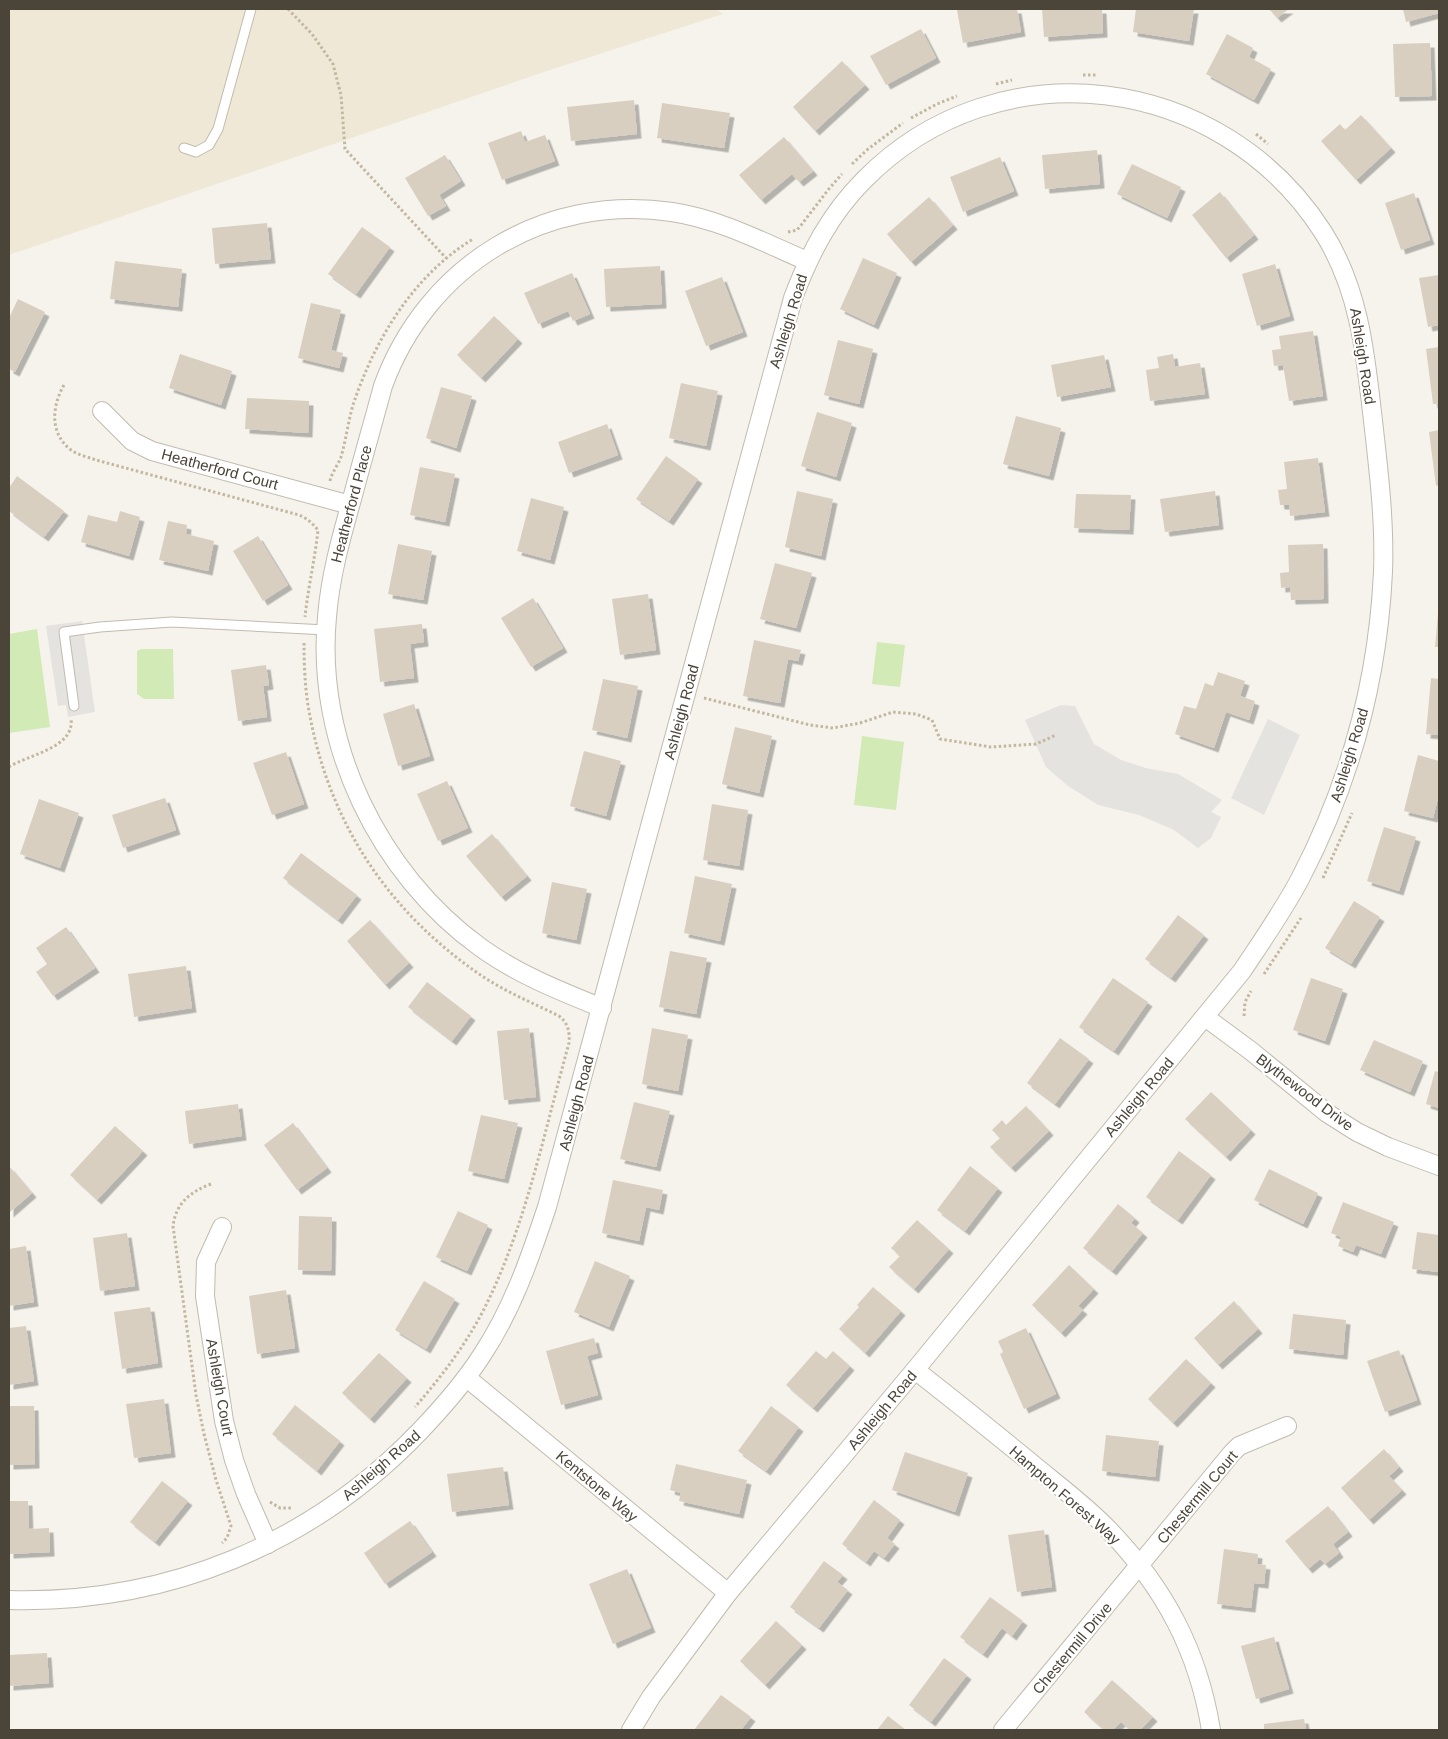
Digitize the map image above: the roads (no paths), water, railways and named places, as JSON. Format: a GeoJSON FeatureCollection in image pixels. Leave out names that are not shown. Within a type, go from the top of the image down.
{"type":"FeatureCollection","features":[{"type":"Feature","properties":{"kind":"street","name":"Ashleigh Road"},"geometry":{"type":"LineString","coordinates":[[9,1600],[76,1598],[118,1593],[161,1584],[206,1570],[268,1544],[313,1519],[346,1497],[396,1456],[440,1410],[467,1378],[504,1317],[528,1264],[548,1207],[793,298],[807,261],[839,209],[863,180],[914,139],[944,122],[976,109],[1006,101],[1040,95],[1071,93],[1105,94],[1135,99],[1171,109],[1223,134],[1253,155],[1289,187],[1324,233],[1352,293],[1361,327],[1373,418],[1381,497],[1383,570],[1376,652],[1358,731],[1347,769],[1329,818],[1300,880],[1242,971],[915,1370],[728,1593],[651,1696],[631,1730]]}},
{"type":"Feature","properties":{"kind":"street","name":"Heatherford Place"},"geometry":{"type":"LineString","coordinates":[[602,1008],[557,989],[509,965],[480,947],[451,923],[418,890],[392,856],[357,793],[342,753],[329,694],[326,654],[330,585],[350,504],[383,386],[403,340],[422,312],[450,281],[491,249],[508,239],[543,223],[576,214],[613,209],[647,208],[701,218],[733,229],[807,261]]}},
{"type":"Feature","properties":{"kind":"street","name":"Heatherford Court"},"geometry":{"type":"LineString","coordinates":[[102,411],[132,441],[152,451],[350,504]]}},
{"type":"Feature","properties":{"kind":"street","name":"Blythewood Drive"},"geometry":{"type":"LineString","coordinates":[[1205,1016],[1327,1113],[1357,1132],[1388,1148],[1439,1166]]}},
{"type":"Feature","properties":{"kind":"street","name":"Ashleigh Court"},"geometry":{"type":"LineString","coordinates":[[222,1226],[206,1262],[205,1296],[224,1421],[234,1460],[246,1494],[268,1544]]}},
{"type":"Feature","properties":{"kind":"street","name":"Hampton Forest Way"},"geometry":{"type":"LineString","coordinates":[[915,1370],[965,1408],[1100,1521],[1140,1565],[1167,1604],[1180,1630],[1199,1675],[1211,1730]]}},
{"type":"Feature","properties":{"kind":"street","name":"Kentstone Way"},"geometry":{"type":"LineString","coordinates":[[467,1378],[728,1593]]}},
{"type":"Feature","properties":{"kind":"street","name":"Chestermill Court"},"geometry":{"type":"LineString","coordinates":[[1140,1565],[1232,1453],[1240,1446],[1287,1426]]}},
{"type":"Feature","properties":{"kind":"street","name":"Chestermill Drive"},"geometry":{"type":"LineString","coordinates":[[1003,1730],[1140,1565]]}},
{"type":"Feature","properties":{"kind":"lane"},"geometry":{"type":"LineString","coordinates":[[184,148],[196,152],[203,149],[209,145],[218,129],[251,9]]}},
{"type":"Feature","properties":{"kind":"lane"},"geometry":{"type":"LineString","coordinates":[[74,706],[64,632],[100,627],[172,622],[326,630]]}}]}
